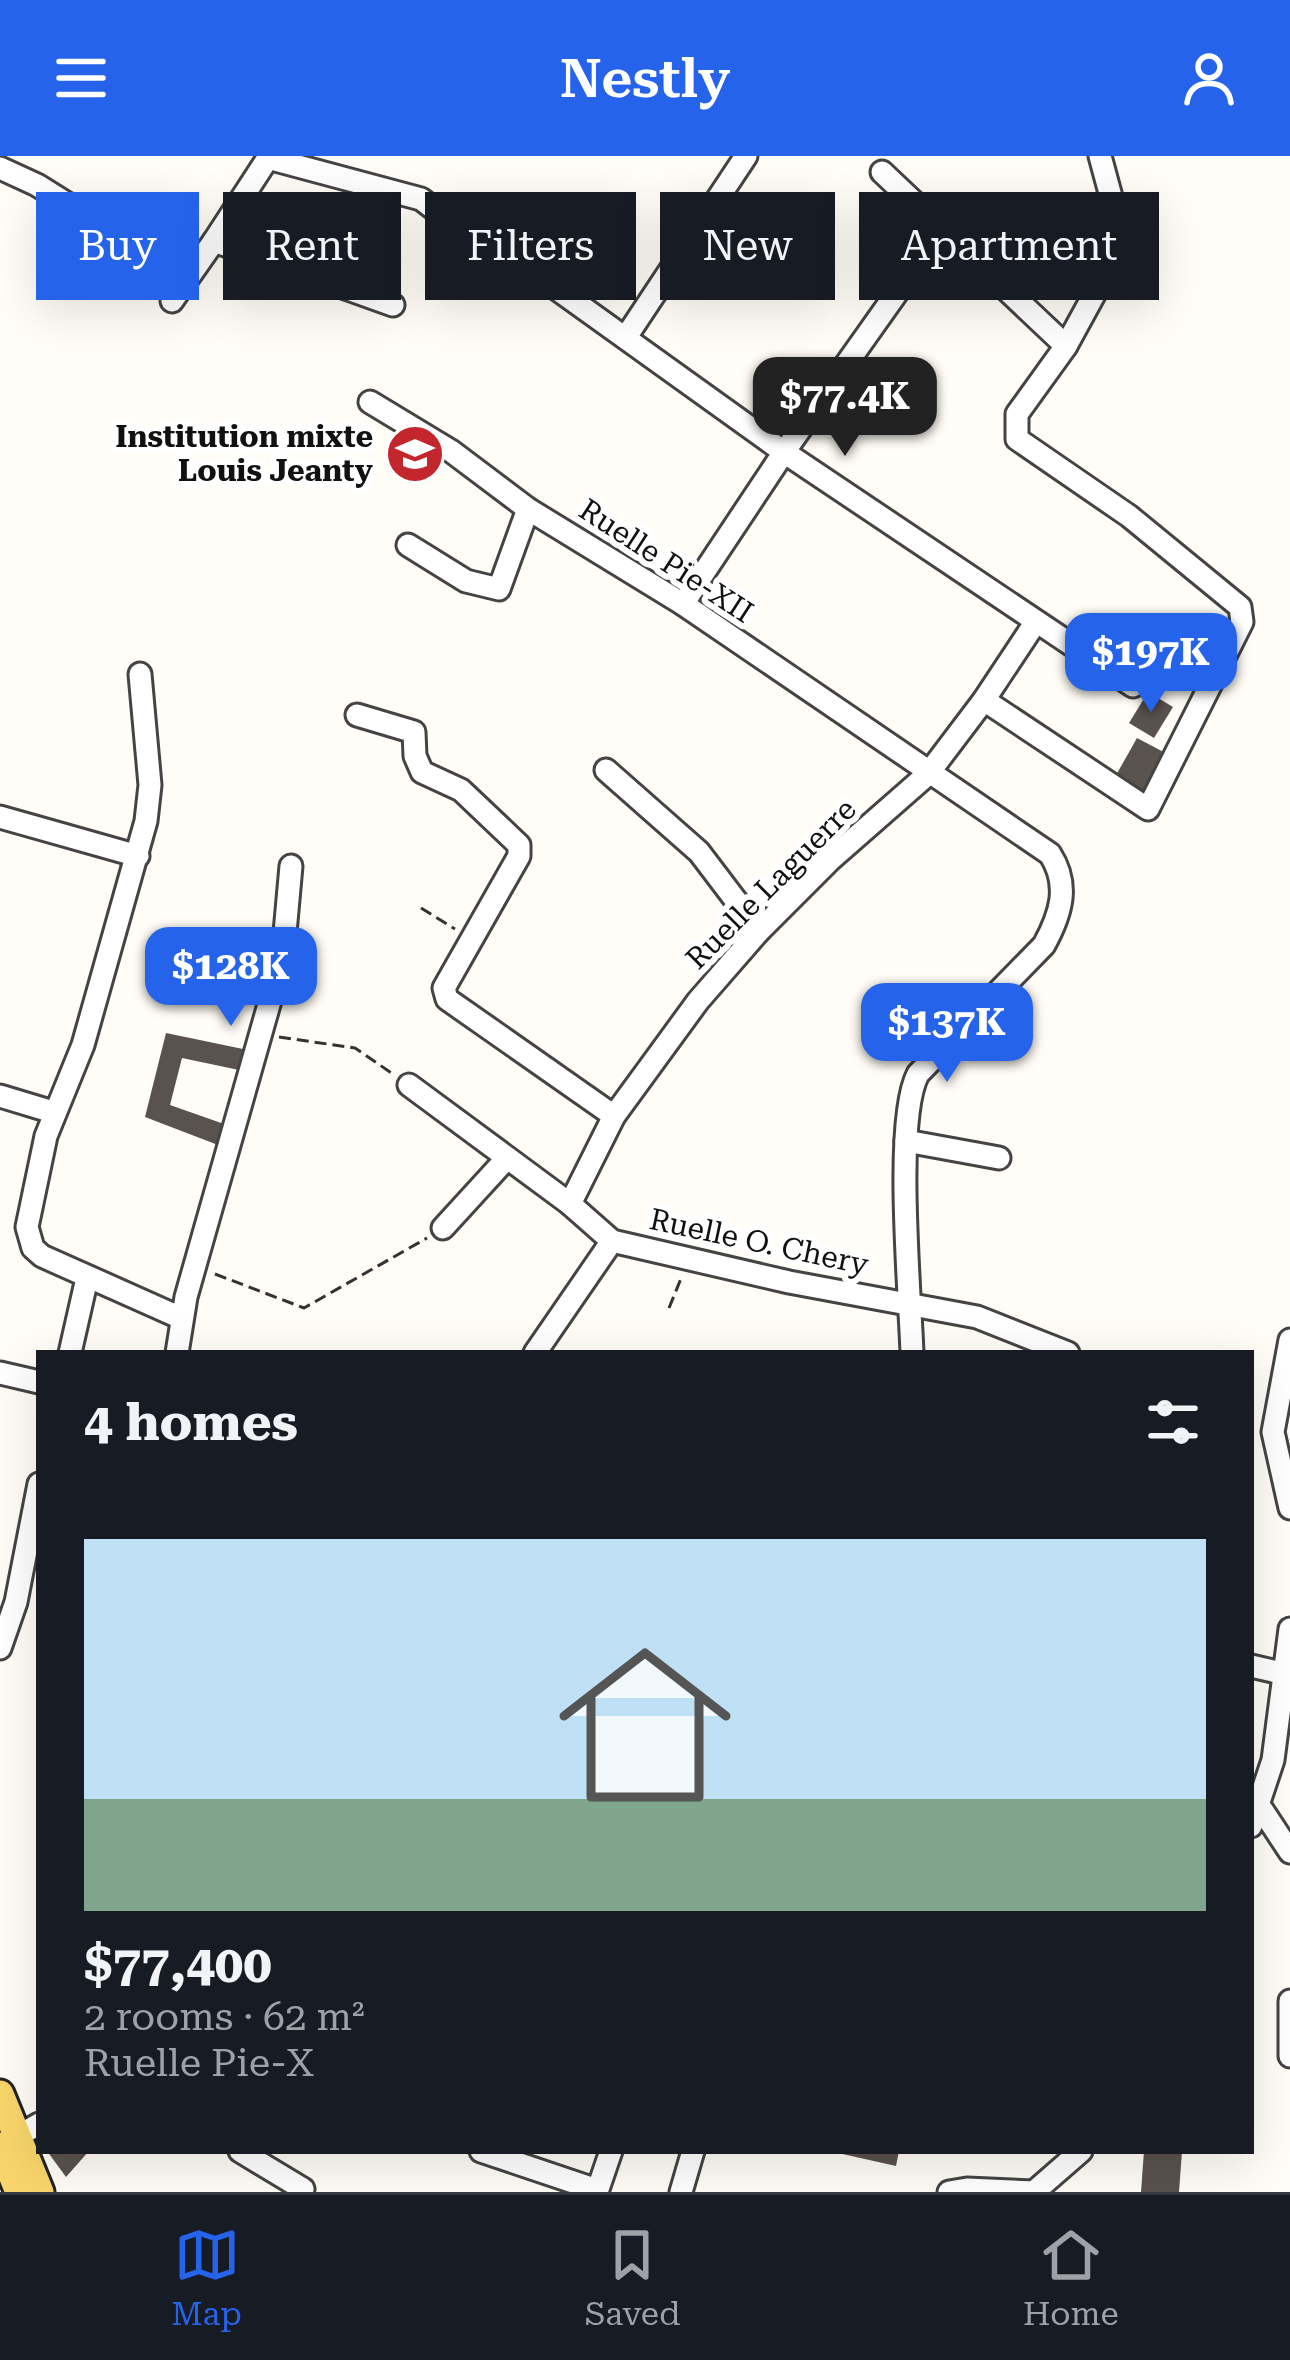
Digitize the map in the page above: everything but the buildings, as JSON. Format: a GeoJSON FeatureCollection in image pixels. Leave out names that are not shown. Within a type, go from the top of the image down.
{"type":"FeatureCollection","features":[{"type":"Feature","properties":{"kind":"main road"},"geometry":{"type":"LineString","coordinates":[[0,2094],[14,2138],[40,2192]]}},
{"type":"Feature","properties":{"kind":"main road"},"geometry":{"type":"LineString","coordinates":[[14,2138],[19,2192]]}},
{"type":"Feature","properties":{"kind":"street"},"geometry":{"type":"LineString","coordinates":[[626,337],[746,156]]}},
{"type":"Feature","properties":{"kind":"street"},"geometry":{"type":"LineString","coordinates":[[984,700],[1144,809],[1152,807],[1242,622],[1240,608],[1129,516],[1017,440],[1017,414],[1066,346],[1118,249],[1120,230],[1100,156]]}},
{"type":"Feature","properties":{"kind":"street"},"geometry":{"type":"LineString","coordinates":[[172,301],[263,162],[273,157],[422,199],[460,229],[515,259],[784,452],[1133,686]]}},
{"type":"Feature","properties":{"kind":"street"},"geometry":{"type":"LineString","coordinates":[[0,168],[48,192]]}},
{"type":"Feature","properties":{"kind":"street"},"geometry":{"type":"LineString","coordinates":[[882,172],[903,192]]}},
{"type":"Feature","properties":{"kind":"street"},"geometry":{"type":"LineString","coordinates":[[214,241],[393,305]]}},
{"type":"Feature","properties":{"kind":"street"},"geometry":{"type":"LineString","coordinates":[[682,604],[892,300]]}},
{"type":"Feature","properties":{"kind":"street"},"geometry":{"type":"LineString","coordinates":[[1018,300],[1066,346]]}},
{"type":"Feature","properties":{"kind":"street","name":"Ruelle Pie-XII"},"geometry":{"type":"LineString","coordinates":[[370,402],[452,451],[528,509],[682,604],[1050,854],[1060,871],[1057,922],[1044,945],[918,1074],[910,1090],[906,1141],[913,1350]]}},
{"type":"Feature","properties":{"kind":"street"},"geometry":{"type":"LineString","coordinates":[[408,544],[466,581],[499,589],[528,509]]}},
{"type":"Feature","properties":{"kind":"street","name":"Ruelle Laguerre"},"geometry":{"type":"LineString","coordinates":[[570,1204],[614,1116],[698,1001],[831,859],[928,774],[1035,623]]}},
{"type":"Feature","properties":{"kind":"street"},"geometry":{"type":"LineString","coordinates":[[140,674],[150,785],[138,856],[82,1045],[53,1112],[29,1216],[29,1239],[42,1256],[181,1318]]}},
{"type":"Feature","properties":{"kind":"street"},"geometry":{"type":"LineString","coordinates":[[357,715],[414,732],[415,756],[422,772],[461,790],[519,845],[519,856],[444,988],[447,1000],[614,1116]]}},
{"type":"Feature","properties":{"kind":"street"},"geometry":{"type":"LineString","coordinates":[[606,770],[699,852],[759,931]]}},
{"type":"Feature","properties":{"kind":"street"},"geometry":{"type":"LineString","coordinates":[[0,817],[138,856]]}},
{"type":"Feature","properties":{"kind":"street"},"geometry":{"type":"LineString","coordinates":[[177,1350],[181,1318],[288,931],[291,866]]}},
{"type":"Feature","properties":{"kind":"street","name":"Ruelle O. Chery"},"geometry":{"type":"LineString","coordinates":[[409,1085],[570,1204],[612,1241],[977,1318],[1060,1350]]}},
{"type":"Feature","properties":{"kind":"street"},"geometry":{"type":"LineString","coordinates":[[0,1096],[53,1112]]}},
{"type":"Feature","properties":{"kind":"street"},"geometry":{"type":"LineString","coordinates":[[906,1141],[999,1158]]}},
{"type":"Feature","properties":{"kind":"street"},"geometry":{"type":"LineString","coordinates":[[443,1228],[507,1158]]}},
{"type":"Feature","properties":{"kind":"street"},"geometry":{"type":"LineString","coordinates":[[537,1350],[612,1241]]}},
{"type":"Feature","properties":{"kind":"street"},"geometry":{"type":"LineString","coordinates":[[71,1350],[87,1278]]}},
{"type":"Feature","properties":{"kind":"street"},"geometry":{"type":"LineString","coordinates":[[1290,1340],[1287,1388],[1262,1428],[1290,1508]]}},
{"type":"Feature","properties":{"kind":"street"},"geometry":{"type":"LineString","coordinates":[[0,1373],[36,1381]]}},
{"type":"Feature","properties":{"kind":"street"},"geometry":{"type":"LineString","coordinates":[[0,1648],[16,1602],[36,1499]]}},
{"type":"Feature","properties":{"kind":"street"},"geometry":{"type":"LineString","coordinates":[[1290,1629],[1288,1674],[1273,1760],[1255,1815],[1290,1852]]}},
{"type":"Feature","properties":{"kind":"street"},"geometry":{"type":"LineString","coordinates":[[1254,1667],[1288,1674]]}},
{"type":"Feature","properties":{"kind":"street"},"geometry":{"type":"LineString","coordinates":[[1290,2001],[1290,2056]]}},
{"type":"Feature","properties":{"kind":"street"},"geometry":{"type":"LineString","coordinates":[[245,2154],[303,2189]]}},
{"type":"Feature","properties":{"kind":"street"},"geometry":{"type":"LineString","coordinates":[[491,2154],[597,2191],[610,2154]]}},
{"type":"Feature","properties":{"kind":"street"},"geometry":{"type":"LineString","coordinates":[[681,2192],[692,2154]]}},
{"type":"Feature","properties":{"kind":"street"},"geometry":{"type":"LineString","coordinates":[[950,2192],[1034,2192],[1078,2154]]}},
{"type":"Feature","properties":{"kind":"path"},"geometry":{"type":"LineString","coordinates":[[422,908],[472,939]]}},
{"type":"Feature","properties":{"kind":"path"},"geometry":{"type":"LineString","coordinates":[[259,1034],[355,1048],[409,1085]]}},
{"type":"Feature","properties":{"kind":"path"},"geometry":{"type":"LineString","coordinates":[[196,1268],[304,1308],[443,1228]]}},
{"type":"Feature","properties":{"kind":"path"},"geometry":{"type":"LineString","coordinates":[[669,1308],[690,1256]]}},
{"type":"Feature","properties":{"kind":"place","name":"Institution mixte Louis Jeanty"},"geometry":{"type":"Point","coordinates":[415,454]}}]}
